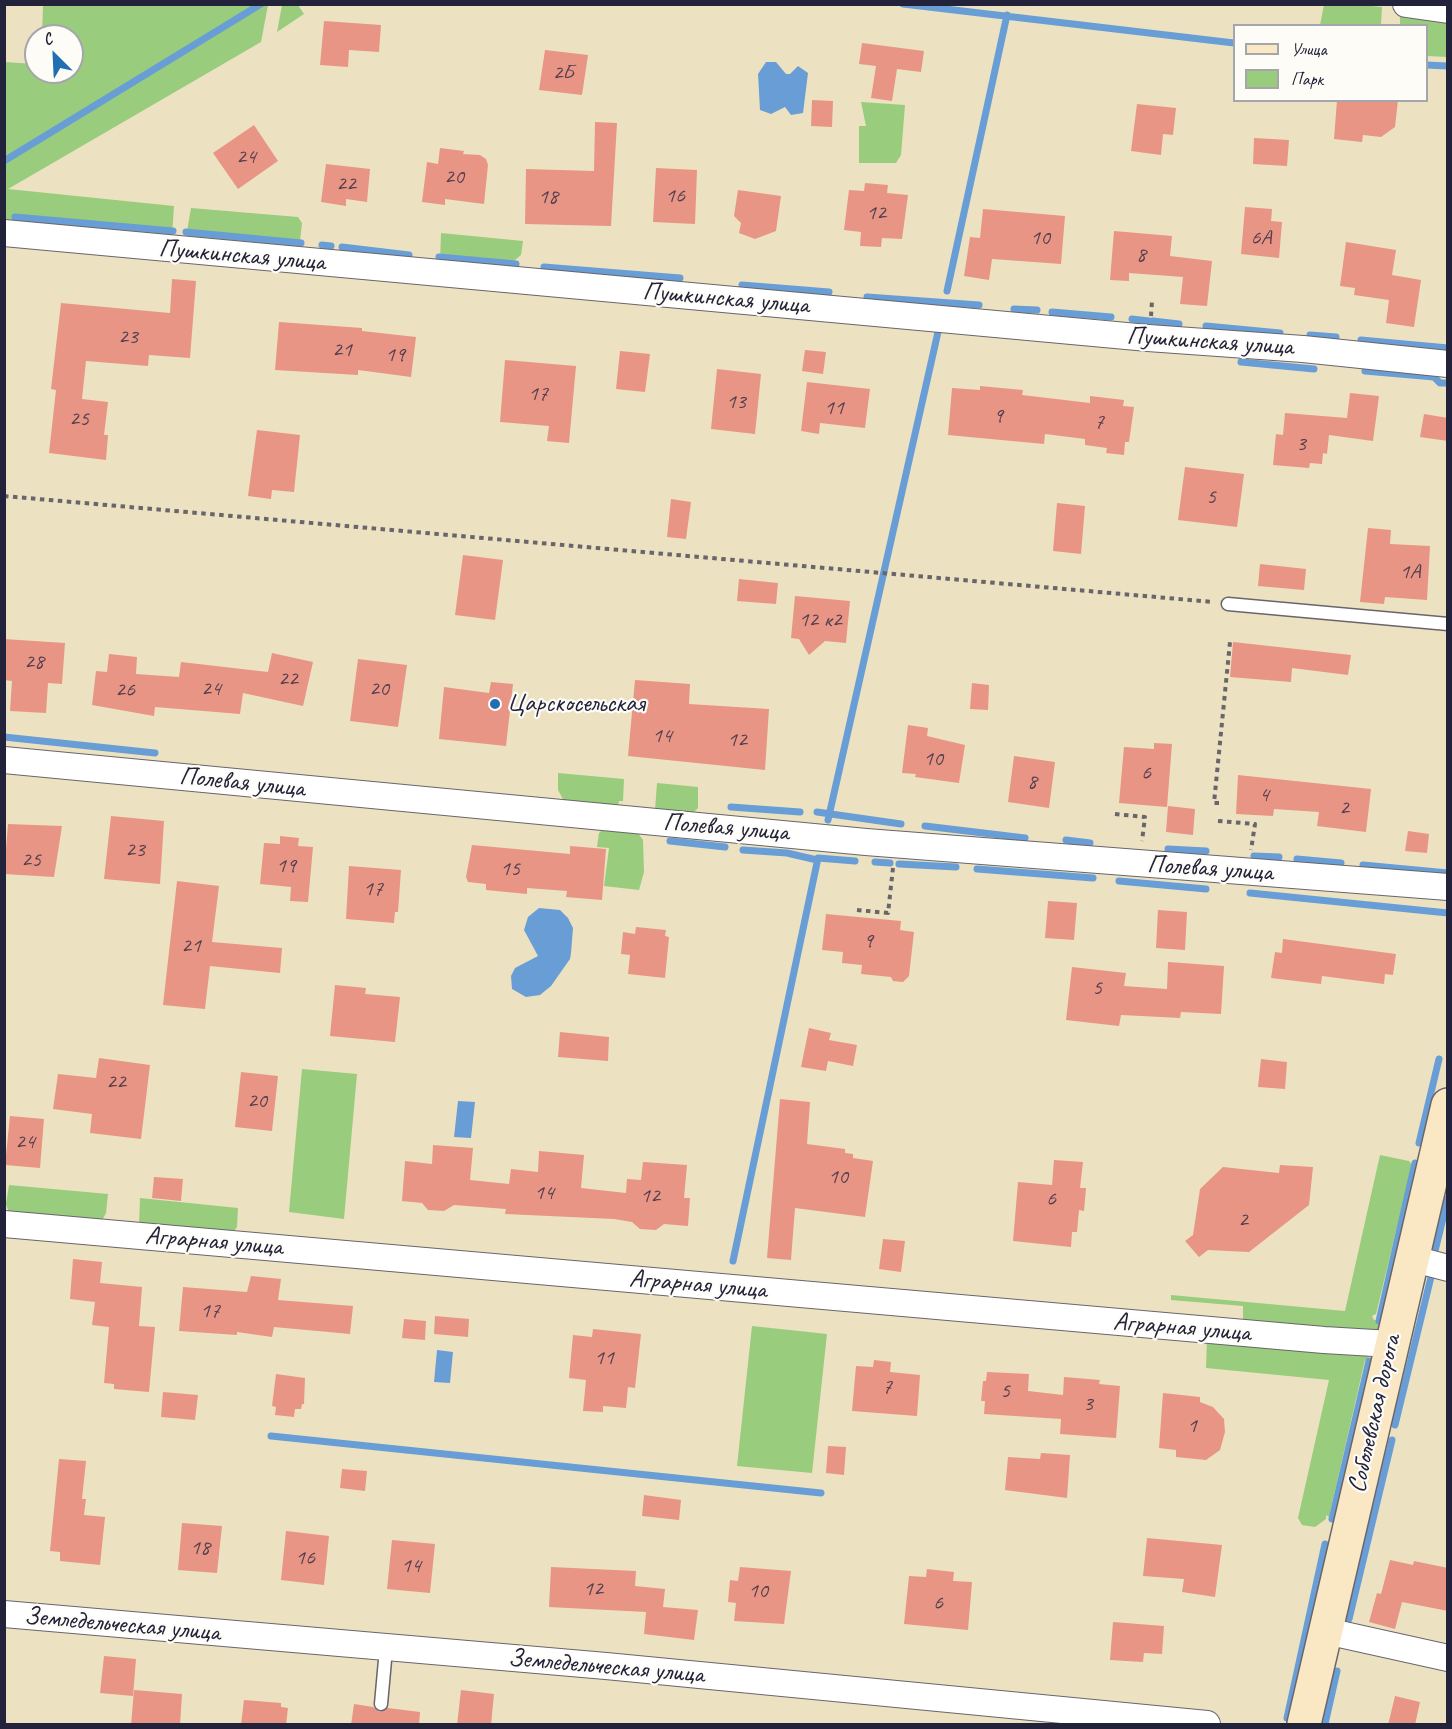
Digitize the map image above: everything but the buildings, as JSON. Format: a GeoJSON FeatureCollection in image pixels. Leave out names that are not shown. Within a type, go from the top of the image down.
{"type":"FeatureCollection","features":[{"type":"Feature","properties":{"kind":"street"},"geometry":{"type":"LineString","coordinates":[[1406,4],[1448,10]]}},
{"type":"Feature","properties":{"kind":"street","name":"Пушкинская улица"},"geometry":{"type":"LineString","coordinates":[[4,233],[1148,338],[1303,349],[1448,364]]}},
{"type":"Feature","properties":{"kind":"street","name":"Полевая улица"},"geometry":{"type":"LineString","coordinates":[[4,760],[866,842],[1448,887]]}},
{"type":"Feature","properties":{"kind":"street","name":"Соболевская дорога"},"geometry":{"type":"LineString","coordinates":[[1304,1725],[1410,1258],[1448,1105]]}},
{"type":"Feature","properties":{"kind":"street","name":"Аграрная улица"},"geometry":{"type":"LineString","coordinates":[[4,1224],[1323,1340],[1391,1344]]}},
{"type":"Feature","properties":{"kind":"street"},"geometry":{"type":"LineString","coordinates":[[1410,1258],[1448,1268]]}},
{"type":"Feature","properties":{"kind":"street","name":"Земледельческая улица"},"geometry":{"type":"LineString","coordinates":[[4,1614],[606,1666],[1207,1725]]}},
{"type":"Feature","properties":{"kind":"street"},"geometry":{"type":"LineString","coordinates":[[1326,1632],[1448,1658]]}},
{"type":"Feature","properties":{"kind":"lane"},"geometry":{"type":"LineString","coordinates":[[1228,604],[1448,624]]}},
{"type":"Feature","properties":{"kind":"lane"},"geometry":{"type":"LineString","coordinates":[[381,1704],[386,1648]]}},
{"type":"Feature","properties":{"kind":"path"},"geometry":{"type":"LineString","coordinates":[[1151,311],[1152,301]]}},
{"type":"Feature","properties":{"kind":"path"},"geometry":{"type":"LineString","coordinates":[[4,496],[1228,604]]}},
{"type":"Feature","properties":{"kind":"path"},"geometry":{"type":"LineString","coordinates":[[1219,803],[1214,802],[1230,642]]}},
{"type":"Feature","properties":{"kind":"path"},"geometry":{"type":"LineString","coordinates":[[1115,814],[1145,818],[1144,829]]}},
{"type":"Feature","properties":{"kind":"path"},"geometry":{"type":"LineString","coordinates":[[1218,821],[1255,824],[1253,839]]}},
{"type":"Feature","properties":{"kind":"path"},"geometry":{"type":"LineString","coordinates":[[857,910],[888,914],[892,876]]}},
{"type":"Feature","properties":{"kind":"green space"},"geometry":{"type":"Polygon","coordinates":[[[43,5],[268,5],[261,42],[8,189],[174,206],[172,236],[5,226],[4,62],[24,63],[24,84],[84,84],[84,24],[42,24],[43,5]]]}},
{"type":"Feature","properties":{"kind":"green space"},"geometry":{"type":"Polygon","coordinates":[[[282,5],[298,5],[304,14],[277,32],[282,5]]]}},
{"type":"Feature","properties":{"kind":"green space"},"geometry":{"type":"Polygon","coordinates":[[[1324,5],[1382,7],[1381,24],[1320,24],[1324,5]]]}},
{"type":"Feature","properties":{"kind":"green space"},"geometry":{"type":"Polygon","coordinates":[[[1409,10],[1447,16],[1447,57],[1428,56],[1428,24],[1400,24],[1400,17],[1409,10]]]}},
{"type":"Feature","properties":{"kind":"green space"},"geometry":{"type":"Polygon","coordinates":[[[861,102],[905,105],[901,155],[896,163],[859,163],[859,126],[866,126],[861,102]]]}},
{"type":"Feature","properties":{"kind":"green space"},"geometry":{"type":"Polygon","coordinates":[[[191,208],[298,217],[302,223],[299,250],[186,237],[191,208]]]}},
{"type":"Feature","properties":{"kind":"green space"},"geometry":{"type":"Polygon","coordinates":[[[441,233],[523,241],[521,255],[515,260],[514,267],[518,269],[440,261],[441,233]]]}},
{"type":"Feature","properties":{"kind":"green space"},"geometry":{"type":"Polygon","coordinates":[[[558,773],[624,779],[623,801],[619,801],[618,806],[564,801],[558,790],[558,773]]]}},
{"type":"Feature","properties":{"kind":"green space"},"geometry":{"type":"Polygon","coordinates":[[[657,783],[698,787],[698,808],[693,813],[655,810],[657,783]]]}},
{"type":"Feature","properties":{"kind":"green space"},"geometry":{"type":"Polygon","coordinates":[[[603,829],[638,833],[643,840],[644,872],[639,890],[604,886],[609,848],[597,847],[599,833],[603,829]]]}},
{"type":"Feature","properties":{"kind":"green space"},"geometry":{"type":"Polygon","coordinates":[[[302,1069],[357,1074],[344,1219],[289,1212],[302,1069]]]}},
{"type":"Feature","properties":{"kind":"green space"},"geometry":{"type":"Polygon","coordinates":[[[1380,1155],[1409,1161],[1412,1165],[1376,1314],[1372,1316],[1374,1320],[1382,1321],[1378,1330],[1372,1333],[1243,1321],[1243,1306],[1171,1300],[1171,1295],[1345,1311],[1380,1155]]]}},
{"type":"Feature","properties":{"kind":"green space"},"geometry":{"type":"Polygon","coordinates":[[[9,1185],[108,1194],[106,1213],[100,1224],[10,1216],[6,1204],[9,1185]]]}},
{"type":"Feature","properties":{"kind":"green space"},"geometry":{"type":"Polygon","coordinates":[[[140,1198],[238,1208],[237,1227],[231,1235],[139,1225],[140,1198]]]}},
{"type":"Feature","properties":{"kind":"green space"},"geometry":{"type":"Polygon","coordinates":[[[752,1326],[827,1334],[812,1473],[737,1466],[752,1326]]]}},
{"type":"Feature","properties":{"kind":"green space"},"geometry":{"type":"Polygon","coordinates":[[[1207,1338],[1367,1355],[1371,1362],[1365,1360],[1329,1517],[1326,1515],[1326,1519],[1315,1527],[1302,1525],[1298,1518],[1329,1380],[1206,1368],[1207,1338]]]}},
{"type":"Feature","properties":{"kind":"water"},"geometry":{"type":"Polygon","coordinates":[[[766,62],[776,62],[786,74],[790,74],[798,66],[808,73],[803,113],[791,115],[785,107],[771,114],[760,110],[758,74],[766,62]]]}},
{"type":"Feature","properties":{"kind":"water"},"geometry":{"type":"Polygon","coordinates":[[[539,908],[560,910],[568,918],[573,928],[571,953],[570,959],[551,986],[540,995],[526,997],[512,989],[511,976],[515,968],[538,956],[524,930],[528,917],[539,908]]]}},
{"type":"Feature","properties":{"kind":"water"},"geometry":{"type":"Polygon","coordinates":[[[458,1101],[475,1102],[471,1138],[454,1137],[458,1101]]]}},
{"type":"Feature","properties":{"kind":"water"},"geometry":{"type":"Polygon","coordinates":[[[437,1350],[453,1352],[450,1383],[434,1382],[437,1350]]]}},
{"type":"Feature","properties":{"kind":"waterway"},"geometry":{"type":"LineString","coordinates":[[4,161],[261,4]]}},
{"type":"Feature","properties":{"kind":"waterway"},"geometry":{"type":"LineString","coordinates":[[903,4],[1233,43]]}},
{"type":"Feature","properties":{"kind":"waterway"},"geometry":{"type":"LineString","coordinates":[[947,291],[1007,15]]}},
{"type":"Feature","properties":{"kind":"waterway"},"geometry":{"type":"LineString","coordinates":[[1428,65],[1448,66]]}},
{"type":"Feature","properties":{"kind":"waterway"},"geometry":{"type":"LineString","coordinates":[[15,217],[173,231]]}},
{"type":"Feature","properties":{"kind":"waterway"},"geometry":{"type":"LineString","coordinates":[[186,232],[301,243]]}},
{"type":"Feature","properties":{"kind":"waterway"},"geometry":{"type":"LineString","coordinates":[[322,245],[331,246]]}},
{"type":"Feature","properties":{"kind":"waterway"},"geometry":{"type":"LineString","coordinates":[[342,247],[409,255]]}},
{"type":"Feature","properties":{"kind":"waterway"},"geometry":{"type":"LineString","coordinates":[[439,257],[516,264]]}},
{"type":"Feature","properties":{"kind":"waterway"},"geometry":{"type":"LineString","coordinates":[[544,267],[680,278]]}},
{"type":"Feature","properties":{"kind":"waterway"},"geometry":{"type":"LineString","coordinates":[[742,285],[829,292]]}},
{"type":"Feature","properties":{"kind":"waterway"},"geometry":{"type":"LineString","coordinates":[[867,297],[979,305]]}},
{"type":"Feature","properties":{"kind":"waterway"},"geometry":{"type":"LineString","coordinates":[[1014,309],[1037,310]]}},
{"type":"Feature","properties":{"kind":"waterway"},"geometry":{"type":"LineString","coordinates":[[1052,312],[1111,317]]}},
{"type":"Feature","properties":{"kind":"waterway"},"geometry":{"type":"LineString","coordinates":[[1132,319],[1149,321]]}},
{"type":"Feature","properties":{"kind":"waterway"},"geometry":{"type":"LineString","coordinates":[[1153,321],[1179,324]]}},
{"type":"Feature","properties":{"kind":"waterway"},"geometry":{"type":"LineString","coordinates":[[1206,326],[1280,333]]}},
{"type":"Feature","properties":{"kind":"waterway"},"geometry":{"type":"LineString","coordinates":[[828,820],[938,332]]}},
{"type":"Feature","properties":{"kind":"waterway"},"geometry":{"type":"LineString","coordinates":[[1310,335],[1336,337]]}},
{"type":"Feature","properties":{"kind":"waterway"},"geometry":{"type":"LineString","coordinates":[[1361,340],[1448,348]]}},
{"type":"Feature","properties":{"kind":"waterway"},"geometry":{"type":"LineString","coordinates":[[1241,362],[1314,369]]}},
{"type":"Feature","properties":{"kind":"waterway"},"geometry":{"type":"LineString","coordinates":[[1365,371],[1434,377],[1440,383],[1448,383]]}},
{"type":"Feature","properties":{"kind":"waterway"},"geometry":{"type":"LineString","coordinates":[[4,737],[155,753]]}},
{"type":"Feature","properties":{"kind":"waterway"},"geometry":{"type":"LineString","coordinates":[[731,807],[800,812]]}},
{"type":"Feature","properties":{"kind":"waterway"},"geometry":{"type":"LineString","coordinates":[[817,812],[901,824]]}},
{"type":"Feature","properties":{"kind":"waterway"},"geometry":{"type":"LineString","coordinates":[[925,826],[1025,838]]}},
{"type":"Feature","properties":{"kind":"waterway"},"geometry":{"type":"LineString","coordinates":[[1066,840],[1090,843]]}},
{"type":"Feature","properties":{"kind":"waterway"},"geometry":{"type":"LineString","coordinates":[[670,841],[725,847]]}},
{"type":"Feature","properties":{"kind":"waterway"},"geometry":{"type":"LineString","coordinates":[[1168,849],[1206,851]]}},
{"type":"Feature","properties":{"kind":"waterway"},"geometry":{"type":"LineString","coordinates":[[743,850],[787,853],[817,860]]}},
{"type":"Feature","properties":{"kind":"waterway"},"geometry":{"type":"LineString","coordinates":[[1254,856],[1279,857]]}},
{"type":"Feature","properties":{"kind":"waterway"},"geometry":{"type":"LineString","coordinates":[[733,1261],[818,858],[855,861]]}},
{"type":"Feature","properties":{"kind":"waterway"},"geometry":{"type":"LineString","coordinates":[[1297,859],[1341,863]]}},
{"type":"Feature","properties":{"kind":"waterway"},"geometry":{"type":"LineString","coordinates":[[875,862],[890,863]]}},
{"type":"Feature","properties":{"kind":"waterway"},"geometry":{"type":"LineString","coordinates":[[899,864],[956,867]]}},
{"type":"Feature","properties":{"kind":"waterway"},"geometry":{"type":"LineString","coordinates":[[1363,865],[1448,873]]}},
{"type":"Feature","properties":{"kind":"waterway"},"geometry":{"type":"LineString","coordinates":[[977,869],[1093,878]]}},
{"type":"Feature","properties":{"kind":"waterway"},"geometry":{"type":"LineString","coordinates":[[1119,881],[1206,889]]}},
{"type":"Feature","properties":{"kind":"waterway"},"geometry":{"type":"LineString","coordinates":[[1250,893],[1448,913]]}},
{"type":"Feature","properties":{"kind":"waterway"},"geometry":{"type":"LineString","coordinates":[[1419,1143],[1439,1059]]}},
{"type":"Feature","properties":{"kind":"waterway"},"geometry":{"type":"LineString","coordinates":[[1379,1321],[1415,1163]]}},
{"type":"Feature","properties":{"kind":"waterway"},"geometry":{"type":"LineString","coordinates":[[1435,1251],[1448,1198]]}},
{"type":"Feature","properties":{"kind":"waterway"},"geometry":{"type":"LineString","coordinates":[[1395,1425],[1431,1277]]}},
{"type":"Feature","properties":{"kind":"waterway"},"geometry":{"type":"LineString","coordinates":[[1332,1519],[1369,1361]]}},
{"type":"Feature","properties":{"kind":"waterway"},"geometry":{"type":"LineString","coordinates":[[271,1436],[821,1493]]}},
{"type":"Feature","properties":{"kind":"waterway"},"geometry":{"type":"LineString","coordinates":[[1349,1619],[1392,1440]]}},
{"type":"Feature","properties":{"kind":"waterway"},"geometry":{"type":"LineString","coordinates":[[1287,1718],[1325,1544]]}},
{"type":"Feature","properties":{"kind":"waterway"},"geometry":{"type":"LineString","coordinates":[[1325,1724],[1337,1671]]}},
{"type":"Feature","properties":{"kind":"place","name":"Царскосельская"},"geometry":{"type":"Point","coordinates":[495,704]}}]}
